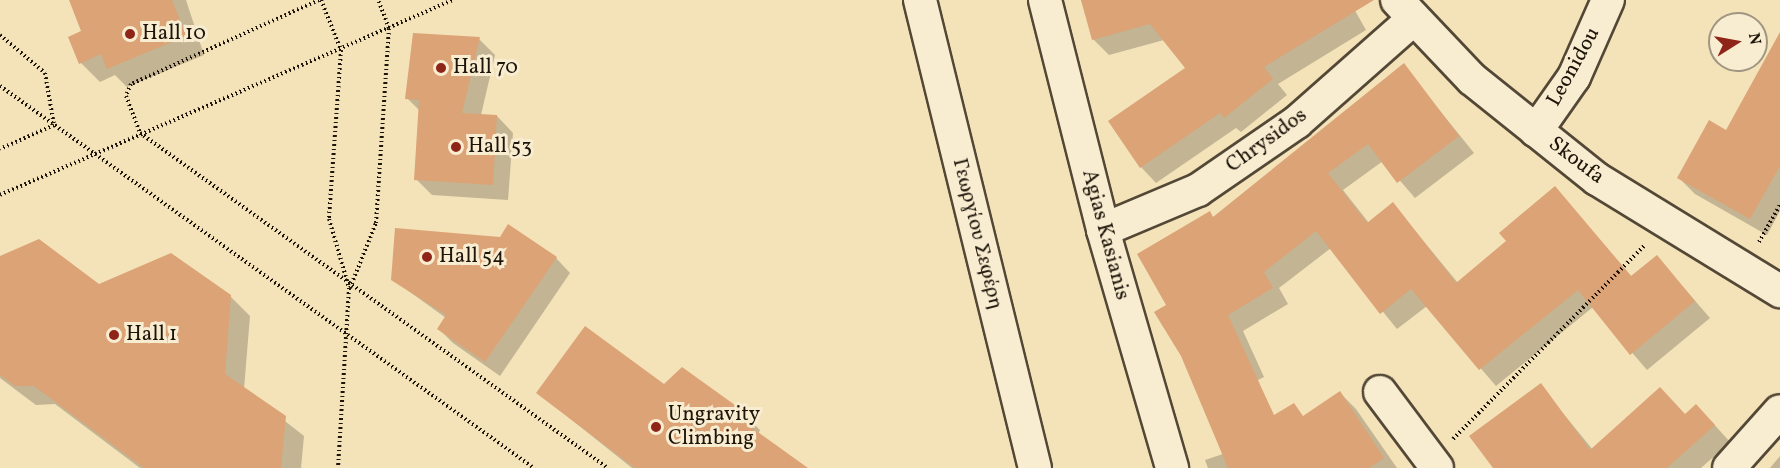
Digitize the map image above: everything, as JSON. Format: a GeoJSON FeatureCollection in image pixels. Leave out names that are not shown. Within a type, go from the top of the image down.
{"type":"FeatureCollection","features":[{"type":"Feature","properties":{"kind":"street","name":"Γεωργίου Σεφέρη"},"geometry":{"type":"LineString","coordinates":[[920,0],[1035,468]]}},
{"type":"Feature","properties":{"kind":"street","name":"Agias Kasianis"},"geometry":{"type":"LineString","coordinates":[[1045,0],[1103,230],[1172,468]]}},
{"type":"Feature","properties":{"kind":"street","name":"Leonidou"},"geometry":{"type":"LineString","coordinates":[[1536,131],[1574,77],[1608,0]]}},
{"type":"Feature","properties":{"kind":"street","name":"Chrysidos"},"geometry":{"type":"LineString","coordinates":[[1103,230],[1198,190],[1297,122],[1404,10]]}},
{"type":"Feature","properties":{"kind":"street","name":"Skoufa"},"geometry":{"type":"LineString","coordinates":[[1404,10],[1536,131],[1597,179],[1780,291]]}},
{"type":"Feature","properties":{"kind":"street"},"geometry":{"type":"LineString","coordinates":[[1380,392],[1434,464]]}},
{"type":"Feature","properties":{"kind":"street"},"geometry":{"type":"LineString","coordinates":[[1729,468],[1780,411]]}},
{"type":"Feature","properties":{"kind":"path"},"geometry":{"type":"LineString","coordinates":[[350,288],[329,219],[341,50],[320,0],[131,84],[127,101],[140,134],[350,288],[608,468]]}},
{"type":"Feature","properties":{"kind":"path"},"geometry":{"type":"LineString","coordinates":[[338,468],[350,288],[376,223],[389,28],[378,0]]}},
{"type":"Feature","properties":{"kind":"path"},"geometry":{"type":"LineString","coordinates":[[0,195],[94,152],[341,50],[453,0]]}},
{"type":"Feature","properties":{"kind":"path"},"geometry":{"type":"LineString","coordinates":[[0,35],[45,73],[54,125]]}},
{"type":"Feature","properties":{"kind":"path"},"geometry":{"type":"LineString","coordinates":[[0,86],[534,468]]}},
{"type":"Feature","properties":{"kind":"path"},"geometry":{"type":"LineString","coordinates":[[0,149],[54,125]]}},
{"type":"Feature","properties":{"kind":"path"},"geometry":{"type":"LineString","coordinates":[[1744,269],[1780,205]]}},
{"type":"Feature","properties":{"kind":"path"},"geometry":{"type":"LineString","coordinates":[[1434,464],[1668,222]]}},
{"type":"Feature","properties":{"kind":"building","name":"Hall 10"},"geometry":{"type":"Polygon","coordinates":[[[69,0],[172,0],[186,36],[107,69],[101,54],[79,64],[68,37],[81,31],[69,0]]]}},
{"type":"Feature","properties":{"kind":"building"},"geometry":{"type":"Polygon","coordinates":[[[1081,0],[1374,0],[1264,67],[1273,79],[1224,118],[1220,113],[1140,168],[1108,121],[1185,68],[1150,24],[1092,40],[1081,0]]]}},
{"type":"Feature","properties":{"kind":"building"},"geometry":{"type":"Polygon","coordinates":[[[1780,32],[1780,166],[1750,219],[1677,178],[1709,120],[1726,130],[1758,72],[1768,72],[1768,54],[1780,32]]]}},
{"type":"Feature","properties":{"kind":"building"},"geometry":{"type":"Polygon","coordinates":[[[413,33],[480,37],[462,113],[497,115],[493,185],[414,180],[419,100],[405,99],[413,33]]]}},
{"type":"Feature","properties":{"kind":"building"},"geometry":{"type":"Polygon","coordinates":[[[1404,63],[1459,136],[1397,183],[1368,144],[1328,173],[1367,223],[1393,202],[1456,283],[1506,241],[1499,233],[1555,186],[1631,276],[1657,255],[1695,301],[1630,355],[1578,290],[1479,370],[1411,289],[1380,314],[1316,231],[1264,272],[1273,288],[1228,315],[1274,415],[1294,403],[1303,416],[1340,391],[1384,458],[1369,468],[1228,468],[1181,356],[1154,312],[1166,305],[1137,254],[1210,211],[1213,217],[1404,63]]]}},
{"type":"Feature","properties":{"kind":"building"},"geometry":{"type":"Polygon","coordinates":[[[508,224],[557,257],[485,362],[437,329],[446,315],[391,280],[395,228],[500,237],[508,224]]]}},
{"type":"Feature","properties":{"kind":"building","name":"Hall 1"},"geometry":{"type":"Polygon","coordinates":[[[39,239],[99,284],[171,253],[231,295],[225,374],[286,416],[281,468],[144,468],[34,386],[15,386],[0,375],[0,256],[39,239]]]}},
{"type":"Feature","properties":{"kind":"building"},"geometry":{"type":"Polygon","coordinates":[[[585,326],[664,384],[682,367],[746,413],[741,420],[808,468],[635,468],[536,393],[585,326]]]}},
{"type":"Feature","properties":{"kind":"building"},"geometry":{"type":"Polygon","coordinates":[[[1541,383],[1590,450],[1660,387],[1685,414],[1696,404],[1715,425],[1667,468],[1493,468],[1469,436],[1541,383]]]}},
{"type":"Feature","properties":{"kind":"place","name":"Hall 10"},"geometry":{"type":"Point","coordinates":[130,34]}},
{"type":"Feature","properties":{"kind":"place","name":"Hall 70"},"geometry":{"type":"Point","coordinates":[441,68]}},
{"type":"Feature","properties":{"kind":"place","name":"Hall 53"},"geometry":{"type":"Point","coordinates":[456,147]}},
{"type":"Feature","properties":{"kind":"place","name":"Hall 54"},"geometry":{"type":"Point","coordinates":[427,257]}},
{"type":"Feature","properties":{"kind":"place","name":"Hall 1"},"geometry":{"type":"Point","coordinates":[114,335]}},
{"type":"Feature","properties":{"kind":"place","name":"Ungravity Climbing"},"geometry":{"type":"Point","coordinates":[656,427]}}]}
